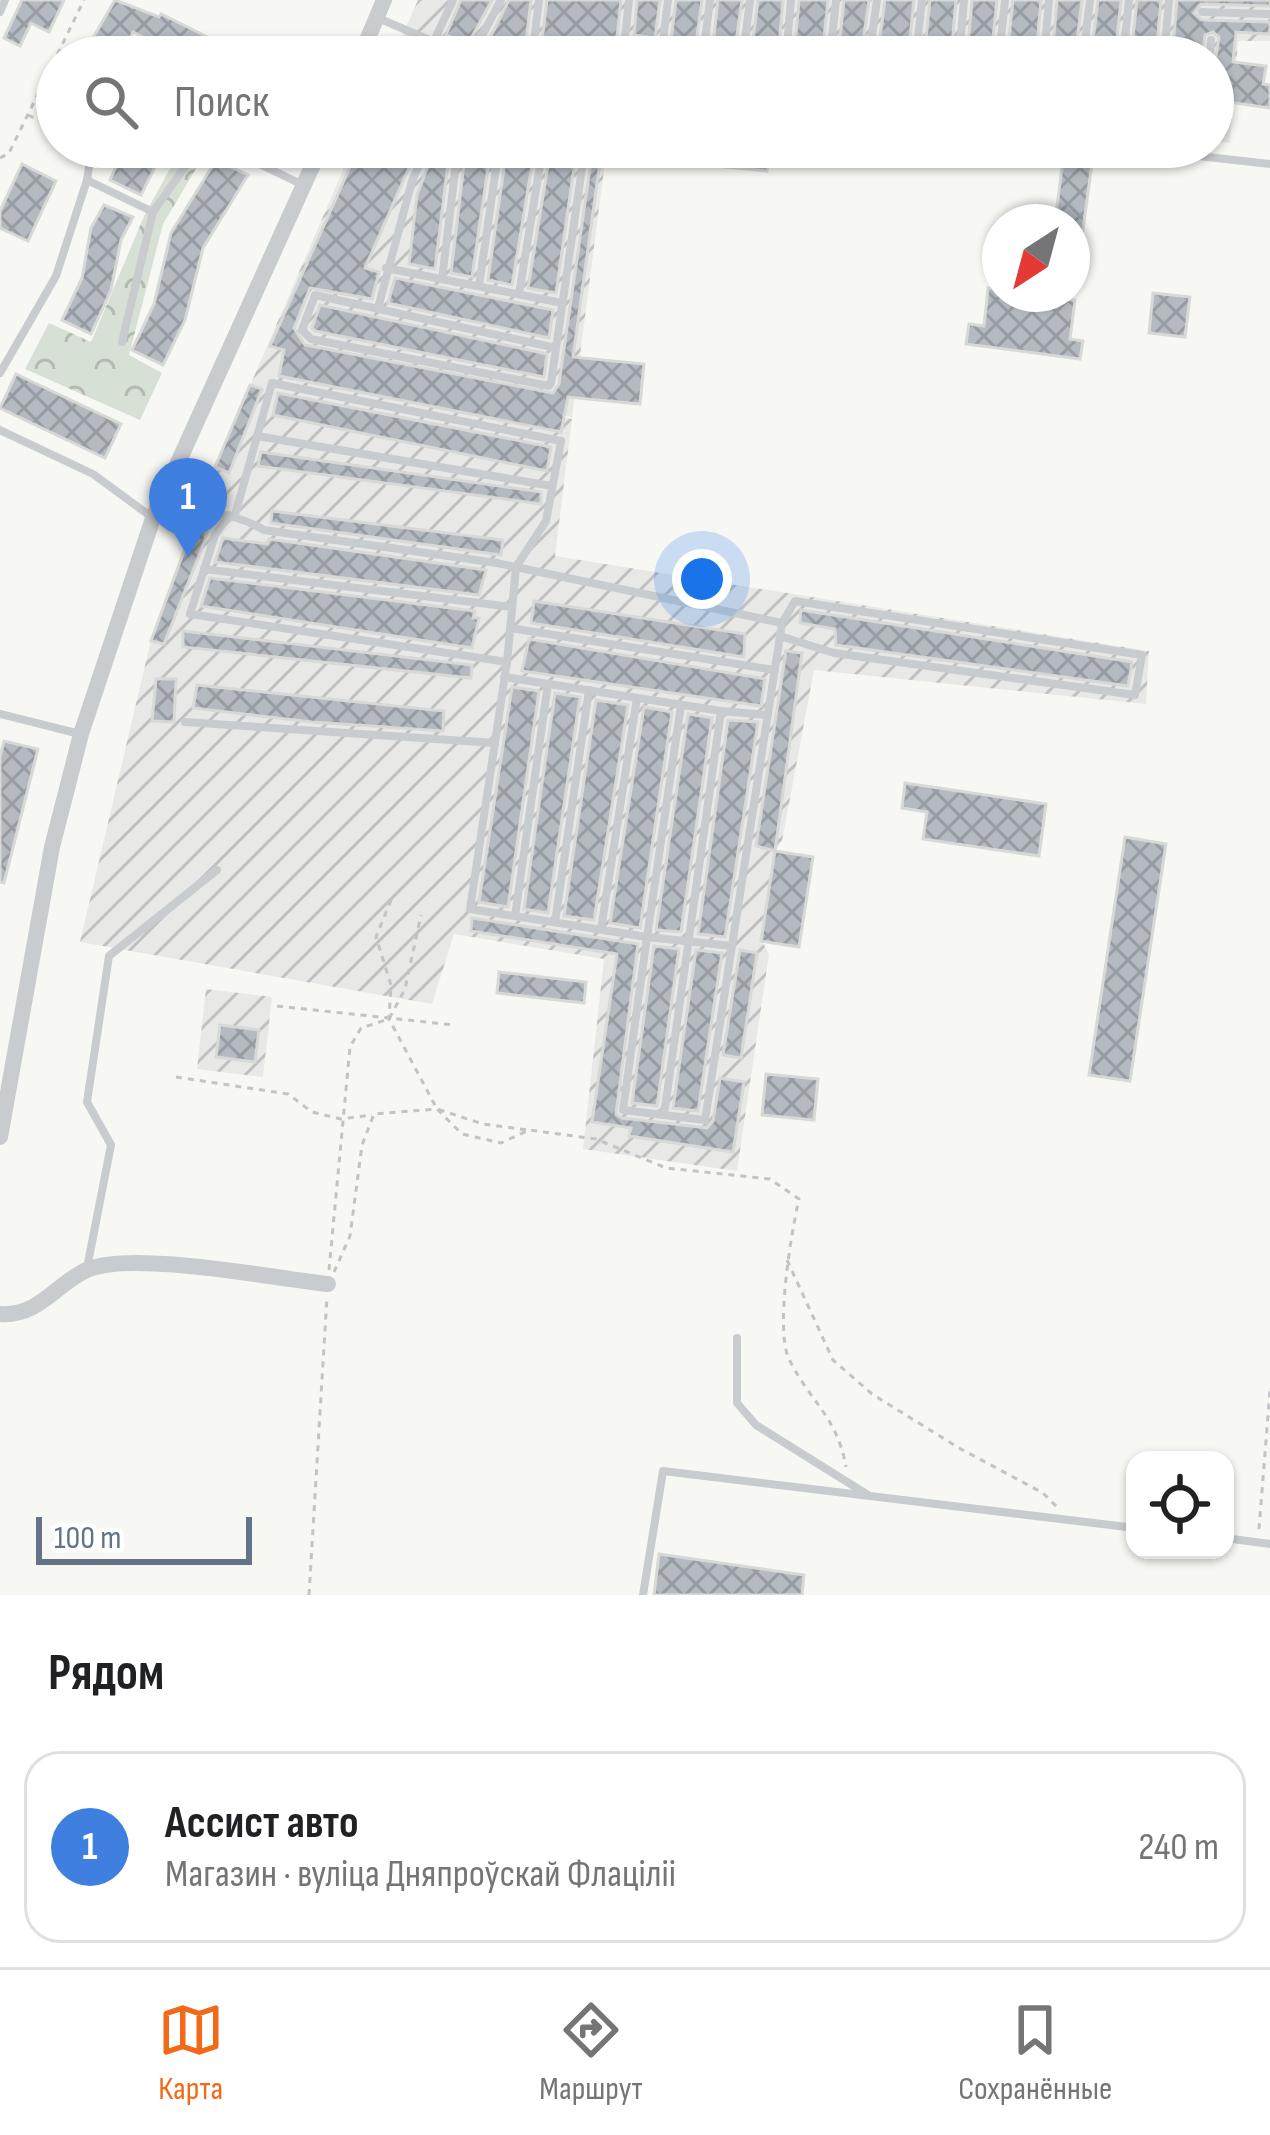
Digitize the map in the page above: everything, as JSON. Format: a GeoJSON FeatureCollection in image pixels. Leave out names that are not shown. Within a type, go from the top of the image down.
{"type":"FeatureCollection","features":[{"type":"Feature","properties":{"kind":"street"},"geometry":{"type":"LineString","coordinates":[[0,1137],[52,847],[81,734],[153,518],[312,168]]}},
{"type":"Feature","properties":{"kind":"street"},"geometry":{"type":"LineString","coordinates":[[0,1314],[10,1315],[49,1300],[87,1270],[134,1262],[328,1284]]}},
{"type":"Feature","properties":{"kind":"lane"},"geometry":{"type":"LineString","coordinates":[[0,12],[5,0]]}},
{"type":"Feature","properties":{"kind":"lane"},"geometry":{"type":"LineString","coordinates":[[436,36],[453,0]]}},
{"type":"Feature","properties":{"kind":"lane"},"geometry":{"type":"LineString","coordinates":[[482,36],[501,0]]}},
{"type":"Feature","properties":{"kind":"lane"},"geometry":{"type":"LineString","coordinates":[[535,36],[539,0]]}},
{"type":"Feature","properties":{"kind":"lane"},"geometry":{"type":"LineString","coordinates":[[626,36],[629,0]]}},
{"type":"Feature","properties":{"kind":"lane"},"geometry":{"type":"LineString","coordinates":[[664,36],[668,0]]}},
{"type":"Feature","properties":{"kind":"lane"},"geometry":{"type":"LineString","coordinates":[[709,36],[710,0]]}},
{"type":"Feature","properties":{"kind":"lane"},"geometry":{"type":"LineString","coordinates":[[746,36],[750,0]]}},
{"type":"Feature","properties":{"kind":"lane"},"geometry":{"type":"LineString","coordinates":[[788,36],[791,0]]}},
{"type":"Feature","properties":{"kind":"lane"},"geometry":{"type":"LineString","coordinates":[[832,36],[836,0]]}},
{"type":"Feature","properties":{"kind":"lane"},"geometry":{"type":"LineString","coordinates":[[872,36],[877,0]]}},
{"type":"Feature","properties":{"kind":"lane"},"geometry":{"type":"LineString","coordinates":[[918,36],[922,0]]}},
{"type":"Feature","properties":{"kind":"lane"},"geometry":{"type":"LineString","coordinates":[[960,36],[964,0]]}},
{"type":"Feature","properties":{"kind":"lane"},"geometry":{"type":"LineString","coordinates":[[1002,36],[1005,0]]}},
{"type":"Feature","properties":{"kind":"lane"},"geometry":{"type":"LineString","coordinates":[[1046,36],[1049,0]]}},
{"type":"Feature","properties":{"kind":"lane"},"geometry":{"type":"LineString","coordinates":[[1086,36],[1090,0]]}},
{"type":"Feature","properties":{"kind":"lane"},"geometry":{"type":"LineString","coordinates":[[1125,36],[1129,0]]}},
{"type":"Feature","properties":{"kind":"lane"},"geometry":{"type":"LineString","coordinates":[[1166,36],[1169,0]]}},
{"type":"Feature","properties":{"kind":"lane"},"geometry":{"type":"LineString","coordinates":[[381,9],[422,36]]}},
{"type":"Feature","properties":{"kind":"lane"},"geometry":{"type":"LineString","coordinates":[[1202,12],[1270,14]]}},
{"type":"Feature","properties":{"kind":"lane"},"geometry":{"type":"LineString","coordinates":[[1234,160],[1270,164]]}},
{"type":"Feature","properties":{"kind":"lane"},"geometry":{"type":"LineString","coordinates":[[0,373],[56,276],[89,168]]}},
{"type":"Feature","properties":{"kind":"lane"},"geometry":{"type":"LineString","coordinates":[[122,342],[153,212],[184,168]]}},
{"type":"Feature","properties":{"kind":"lane"},"geometry":{"type":"LineString","coordinates":[[267,168],[304,186]]}},
{"type":"Feature","properties":{"kind":"lane"},"geometry":{"type":"LineString","coordinates":[[378,308],[418,168]]}},
{"type":"Feature","properties":{"kind":"lane"},"geometry":{"type":"LineString","coordinates":[[442,279],[455,168]]}},
{"type":"Feature","properties":{"kind":"lane"},"geometry":{"type":"LineString","coordinates":[[479,286],[496,168]]}},
{"type":"Feature","properties":{"kind":"lane"},"geometry":{"type":"LineString","coordinates":[[519,294],[540,168]]}},
{"type":"Feature","properties":{"kind":"lane"},"geometry":{"type":"LineString","coordinates":[[556,348],[315,295],[302,330],[311,339],[542,388],[551,382],[556,348],[562,303],[582,168]]}},
{"type":"Feature","properties":{"kind":"lane"},"geometry":{"type":"LineString","coordinates":[[87,180],[153,212]]}},
{"type":"Feature","properties":{"kind":"lane"},"geometry":{"type":"LineString","coordinates":[[386,268],[562,303]]}},
{"type":"Feature","properties":{"kind":"lane"},"geometry":{"type":"LineString","coordinates":[[506,662],[190,614],[214,535],[232,515],[272,383],[561,441],[546,521],[516,567],[510,628],[506,662],[504,677],[470,909],[732,946]]}},
{"type":"Feature","properties":{"kind":"lane"},"geometry":{"type":"LineString","coordinates":[[0,430],[93,474],[153,518],[202,510],[232,515],[264,530],[516,567],[782,623]]}},
{"type":"Feature","properties":{"kind":"lane"},"geometry":{"type":"LineString","coordinates":[[257,436],[553,486]]}},
{"type":"Feature","properties":{"kind":"lane"},"geometry":{"type":"LineString","coordinates":[[204,569],[512,607]]}},
{"type":"Feature","properties":{"kind":"lane"},"geometry":{"type":"LineString","coordinates":[[681,705],[623,1110],[705,1120],[782,623],[795,601],[1142,655],[1135,694],[834,653],[780,636]]}},
{"type":"Feature","properties":{"kind":"lane"},"geometry":{"type":"LineString","coordinates":[[510,628],[775,670]]}},
{"type":"Feature","properties":{"kind":"lane"},"geometry":{"type":"LineString","coordinates":[[504,677],[768,716]]}},
{"type":"Feature","properties":{"kind":"lane"},"geometry":{"type":"LineString","coordinates":[[514,916],[548,684]]}},
{"type":"Feature","properties":{"kind":"lane"},"geometry":{"type":"LineString","coordinates":[[555,922],[589,690]]}},
{"type":"Feature","properties":{"kind":"lane"},"geometry":{"type":"LineString","coordinates":[[601,929],[637,698]]}},
{"type":"Feature","properties":{"kind":"lane"},"geometry":{"type":"LineString","coordinates":[[664,1115],[721,711]]}},
{"type":"Feature","properties":{"kind":"lane"},"geometry":{"type":"LineString","coordinates":[[0,715],[81,734]]}},
{"type":"Feature","properties":{"kind":"lane"},"geometry":{"type":"LineString","coordinates":[[185,722],[495,743]]}},
{"type":"Feature","properties":{"kind":"lane"},"geometry":{"type":"LineString","coordinates":[[87,1270],[111,1145],[87,1102],[109,956],[217,870]]}},
{"type":"Feature","properties":{"kind":"lane"},"geometry":{"type":"LineString","coordinates":[[737,1338],[737,1403],[756,1425],[868,1496]]}},
{"type":"Feature","properties":{"kind":"lane"},"geometry":{"type":"LineString","coordinates":[[643,1595],[663,1472],[1126,1527]]}},
{"type":"Feature","properties":{"kind":"lane"},"geometry":{"type":"LineString","coordinates":[[1234,1539],[1270,1544]]}},
{"type":"Feature","properties":{"kind":"path"},"geometry":{"type":"LineString","coordinates":[[66,36],[84,0]]}},
{"type":"Feature","properties":{"kind":"path"},"geometry":{"type":"LineString","coordinates":[[0,158],[9,153],[36,99]]}},
{"type":"Feature","properties":{"kind":"path"},"geometry":{"type":"LineString","coordinates":[[28,115],[36,119]]}},
{"type":"Feature","properties":{"kind":"path"},"geometry":{"type":"LineString","coordinates":[[391,900],[376,938],[391,985],[388,1019],[437,1109],[462,1134],[501,1143],[530,1130]]}},
{"type":"Feature","properties":{"kind":"path"},"geometry":{"type":"LineString","coordinates":[[309,1595],[328,1284],[350,1047],[361,1028],[388,1019],[405,989],[421,915]]}},
{"type":"Feature","properties":{"kind":"path"},"geometry":{"type":"LineString","coordinates":[[278,1006],[454,1025]]}},
{"type":"Feature","properties":{"kind":"path"},"geometry":{"type":"LineString","coordinates":[[176,1077],[287,1094],[312,1112],[341,1119],[437,1109],[483,1124],[596,1139],[666,1168],[770,1179],[799,1199],[786,1258],[787,1355],[841,1436],[848,1481]]}},
{"type":"Feature","properties":{"kind":"path"},"geometry":{"type":"LineString","coordinates":[[328,1284],[350,1237],[362,1145],[374,1114]]}},
{"type":"Feature","properties":{"kind":"path"},"geometry":{"type":"LineString","coordinates":[[786,1258],[833,1360],[872,1394],[1043,1493],[1070,1520]]}},
{"type":"Feature","properties":{"kind":"path"},"geometry":{"type":"LineString","coordinates":[[1258,1542],[1270,1390]]}},
{"type":"Feature","properties":{"kind":"shaded area"},"geometry":{"type":"Polygon","coordinates":[[[418,0],[1270,0],[1270,41],[1238,41],[1234,92],[1234,36],[402,36],[418,0]]]}},
{"type":"Feature","properties":{"kind":"shaded area"},"geometry":{"type":"Polygon","coordinates":[[[344,168],[604,168],[572,417],[506,405],[572,419],[555,556],[1149,651],[1146,704],[814,670],[761,940],[769,954],[737,1171],[583,1149],[604,959],[454,934],[432,1004],[80,942],[151,640],[215,467],[344,168]]]}},
{"type":"Feature","properties":{"kind":"shaded area"},"geometry":{"type":"Polygon","coordinates":[[[206,989],[272,997],[263,1077],[197,1069],[206,989]]]}},
{"type":"Feature","properties":{"kind":"green space"},"geometry":{"type":"Polygon","coordinates":[[[170,168],[196,168],[163,224],[129,355],[162,373],[140,420],[25,369],[49,323],[91,342],[145,214],[170,168]]]}},
{"type":"Feature","properties":{"kind":"building"},"geometry":{"type":"Polygon","coordinates":[[[22,0],[64,0],[49,32],[31,23],[20,46],[4,38],[22,0]]]}},
{"type":"Feature","properties":{"kind":"building"},"geometry":{"type":"Polygon","coordinates":[[[115,0],[161,14],[206,36],[133,32],[131,36],[94,36],[115,0]]]}},
{"type":"Feature","properties":{"kind":"building"},"geometry":{"type":"Polygon","coordinates":[[[461,0],[492,0],[472,36],[446,35],[461,0]]]}},
{"type":"Feature","properties":{"kind":"building"},"geometry":{"type":"Polygon","coordinates":[[[509,0],[531,0],[527,36],[491,36],[509,0]]]}},
{"type":"Feature","properties":{"kind":"building"},"geometry":{"type":"Polygon","coordinates":[[[547,0],[621,0],[617,36],[542,36],[547,0]]]}},
{"type":"Feature","properties":{"kind":"building"},"geometry":{"type":"Polygon","coordinates":[[[637,0],[660,0],[655,36],[634,35],[637,0]]]}},
{"type":"Feature","properties":{"kind":"building"},"geometry":{"type":"Polygon","coordinates":[[[676,0],[702,0],[697,36],[672,36],[676,0]]]}},
{"type":"Feature","properties":{"kind":"building"},"geometry":{"type":"Polygon","coordinates":[[[718,0],[742,0],[737,36],[714,36],[718,0]]]}},
{"type":"Feature","properties":{"kind":"building"},"geometry":{"type":"Polygon","coordinates":[[[758,0],[783,0],[780,36],[754,36],[758,0]]]}},
{"type":"Feature","properties":{"kind":"building"},"geometry":{"type":"Polygon","coordinates":[[[799,0],[828,0],[824,36],[796,36],[799,0]]]}},
{"type":"Feature","properties":{"kind":"building"},"geometry":{"type":"Polygon","coordinates":[[[844,0],[869,0],[864,36],[840,36],[844,0]]]}},
{"type":"Feature","properties":{"kind":"building"},"geometry":{"type":"Polygon","coordinates":[[[885,0],[914,0],[910,36],[880,36],[885,0]]]}},
{"type":"Feature","properties":{"kind":"building"},"geometry":{"type":"Polygon","coordinates":[[[930,0],[956,0],[953,36],[926,36],[930,0]]]}},
{"type":"Feature","properties":{"kind":"building"},"geometry":{"type":"Polygon","coordinates":[[[972,0],[997,0],[993,36],[969,36],[972,0]]]}},
{"type":"Feature","properties":{"kind":"building"},"geometry":{"type":"Polygon","coordinates":[[[1013,0],[1041,0],[1038,36],[1009,36],[1013,0]]]}},
{"type":"Feature","properties":{"kind":"building"},"geometry":{"type":"Polygon","coordinates":[[[1057,0],[1082,0],[1078,36],[1054,36],[1057,0]]]}},
{"type":"Feature","properties":{"kind":"building"},"geometry":{"type":"Polygon","coordinates":[[[1098,0],[1121,0],[1117,36],[1094,36],[1098,0]]]}},
{"type":"Feature","properties":{"kind":"building"},"geometry":{"type":"Polygon","coordinates":[[[1137,0],[1161,0],[1158,36],[1133,36],[1137,0]]]}},
{"type":"Feature","properties":{"kind":"building"},"geometry":{"type":"Polygon","coordinates":[[[1177,0],[1270,0],[1270,6],[1201,4],[1194,13],[1202,20],[1270,22],[1270,34],[1236,32],[1234,52],[1234,36],[1213,32],[1174,36],[1177,0]]]}},
{"type":"Feature","properties":{"kind":"building"},"geometry":{"type":"Polygon","coordinates":[[[1234,62],[1266,66],[1263,84],[1270,85],[1270,108],[1234,103],[1234,62]]]}},
{"type":"Feature","properties":{"kind":"building"},"geometry":{"type":"Polygon","coordinates":[[[22,164],[56,181],[28,241],[0,228],[0,211],[22,164]]]}},
{"type":"Feature","properties":{"kind":"building"},"geometry":{"type":"Polygon","coordinates":[[[115,168],[154,168],[141,195],[110,180],[115,168]]]}},
{"type":"Feature","properties":{"kind":"building"},"geometry":{"type":"Polygon","coordinates":[[[211,168],[233,168],[248,175],[203,248],[185,320],[163,365],[132,350],[154,304],[171,233],[211,168]]]}},
{"type":"Feature","properties":{"kind":"building"},"geometry":{"type":"Polygon","coordinates":[[[350,168],[409,168],[365,268],[379,272],[372,299],[310,288],[294,328],[305,345],[553,393],[559,384],[590,168],[599,168],[573,357],[644,364],[640,404],[568,397],[561,432],[279,376],[284,350],[270,346],[350,168]]]}},
{"type":"Feature","properties":{"kind":"building"},"geometry":{"type":"Polygon","coordinates":[[[427,168],[447,168],[435,269],[409,264],[417,195],[427,168]]]}},
{"type":"Feature","properties":{"kind":"building"},"geometry":{"type":"Polygon","coordinates":[[[464,168],[488,168],[472,277],[451,273],[464,168]]]}},
{"type":"Feature","properties":{"kind":"building"},"geometry":{"type":"Polygon","coordinates":[[[504,168],[532,168],[512,285],[488,280],[504,168]]]}},
{"type":"Feature","properties":{"kind":"building"},"geometry":{"type":"Polygon","coordinates":[[[548,168],[574,168],[556,293],[528,288],[548,168]]]}},
{"type":"Feature","properties":{"kind":"building"},"geometry":{"type":"Polygon","coordinates":[[[1062,168],[1091,168],[1086,204],[1057,204],[1062,168]]]}},
{"type":"Feature","properties":{"kind":"building"},"geometry":{"type":"Polygon","coordinates":[[[104,205],[133,217],[121,240],[111,290],[91,334],[62,320],[82,278],[91,228],[104,205]]]}},
{"type":"Feature","properties":{"kind":"building"},"geometry":{"type":"Polygon","coordinates":[[[395,278],[553,310],[549,338],[388,303],[395,278]]]}},
{"type":"Feature","properties":{"kind":"building"},"geometry":{"type":"Polygon","coordinates":[[[1153,293],[1190,297],[1185,337],[1149,333],[1153,293]]]}},
{"type":"Feature","properties":{"kind":"building"},"geometry":{"type":"Polygon","coordinates":[[[320,305],[547,354],[544,377],[315,331],[320,305]]]}},
{"type":"Feature","properties":{"kind":"building"},"geometry":{"type":"Polygon","coordinates":[[[985,312],[1073,312],[1070,339],[1083,341],[1080,359],[966,344],[969,324],[984,326],[985,312]]]}},
{"type":"Feature","properties":{"kind":"building"},"geometry":{"type":"Polygon","coordinates":[[[16,374],[121,424],[105,458],[0,408],[16,374]]]}},
{"type":"Feature","properties":{"kind":"building"},"geometry":{"type":"Polygon","coordinates":[[[250,385],[262,389],[229,473],[215,467],[250,385]]]}},
{"type":"Feature","properties":{"kind":"building"},"geometry":{"type":"Polygon","coordinates":[[[278,393],[551,447],[547,471],[273,415],[278,393]]]}},
{"type":"Feature","properties":{"kind":"building"},"geometry":{"type":"Polygon","coordinates":[[[261,452],[541,492],[541,504],[258,466],[261,452]]]}},
{"type":"Feature","properties":{"kind":"building"},"geometry":{"type":"Polygon","coordinates":[[[272,511],[503,540],[501,555],[271,523],[272,511]]]}},
{"type":"Feature","properties":{"kind":"building"},"geometry":{"type":"Polygon","coordinates":[[[192,529],[207,532],[205,540],[164,644],[151,641],[192,529]]]}},
{"type":"Feature","properties":{"kind":"building"},"geometry":{"type":"Polygon","coordinates":[[[223,538],[268,544],[269,539],[486,570],[479,595],[215,562],[223,538]]]}},
{"type":"Feature","properties":{"kind":"building"},"geometry":{"type":"Polygon","coordinates":[[[210,578],[475,611],[473,618],[479,618],[472,648],[201,606],[210,578]]]}},
{"type":"Feature","properties":{"kind":"building"},"geometry":{"type":"Polygon","coordinates":[[[534,601],[745,634],[744,657],[531,623],[534,601]]]}},
{"type":"Feature","properties":{"kind":"building"},"geometry":{"type":"Polygon","coordinates":[[[801,610],[1132,662],[1128,686],[836,645],[835,629],[800,623],[801,610]]]}},
{"type":"Feature","properties":{"kind":"building"},"geometry":{"type":"Polygon","coordinates":[[[183,631],[472,665],[471,678],[183,647],[183,631]]]}},
{"type":"Feature","properties":{"kind":"building"},"geometry":{"type":"Polygon","coordinates":[[[529,639],[765,679],[761,706],[522,671],[529,639]]]}},
{"type":"Feature","properties":{"kind":"building"},"geometry":{"type":"Polygon","coordinates":[[[786,651],[802,653],[775,851],[756,846],[786,651]]]}},
{"type":"Feature","properties":{"kind":"building"},"geometry":{"type":"Polygon","coordinates":[[[156,679],[176,679],[174,722],[152,721],[156,679]]]}},
{"type":"Feature","properties":{"kind":"building"},"geometry":{"type":"Polygon","coordinates":[[[197,685],[444,711],[443,731],[193,708],[197,685]]]}},
{"type":"Feature","properties":{"kind":"building"},"geometry":{"type":"Polygon","coordinates":[[[512,687],[539,691],[508,907],[479,902],[512,687]]]}},
{"type":"Feature","properties":{"kind":"building"},"geometry":{"type":"Polygon","coordinates":[[[555,693],[580,697],[548,913],[524,909],[555,693]]]}},
{"type":"Feature","properties":{"kind":"building"},"geometry":{"type":"Polygon","coordinates":[[[596,700],[628,705],[594,920],[564,916],[596,700]]]}},
{"type":"Feature","properties":{"kind":"building"},"geometry":{"type":"Polygon","coordinates":[[[644,707],[672,712],[640,928],[610,923],[644,707]]]}},
{"type":"Feature","properties":{"kind":"building"},"geometry":{"type":"Polygon","coordinates":[[[688,714],[712,718],[681,932],[656,930],[688,714]]]}},
{"type":"Feature","properties":{"kind":"building"},"geometry":{"type":"Polygon","coordinates":[[[728,720],[758,722],[725,937],[698,934],[728,720]]]}},
{"type":"Feature","properties":{"kind":"building"},"geometry":{"type":"Polygon","coordinates":[[[4,741],[38,749],[4,883],[0,882],[0,757],[4,741]]]}},
{"type":"Feature","properties":{"kind":"building"},"geometry":{"type":"Polygon","coordinates":[[[905,783],[1046,804],[1039,856],[923,839],[927,812],[902,808],[905,783]]]}},
{"type":"Feature","properties":{"kind":"building"},"geometry":{"type":"Polygon","coordinates":[[[1125,837],[1166,844],[1130,1081],[1089,1075],[1125,837]]]}},
{"type":"Feature","properties":{"kind":"building"},"geometry":{"type":"Polygon","coordinates":[[[775,851],[813,857],[799,947],[761,941],[775,851]]]}},
{"type":"Feature","properties":{"kind":"building"},"geometry":{"type":"Polygon","coordinates":[[[472,918],[638,944],[616,1114],[707,1128],[713,1121],[720,1078],[744,1082],[733,1152],[629,1136],[631,1128],[592,1122],[617,954],[471,931],[472,918]]]}},
{"type":"Feature","properties":{"kind":"building"},"geometry":{"type":"Polygon","coordinates":[[[654,946],[679,949],[657,1106],[632,1103],[654,946]]]}},
{"type":"Feature","properties":{"kind":"building"},"geometry":{"type":"Polygon","coordinates":[[[696,950],[722,953],[698,1111],[673,1108],[696,950]]]}},
{"type":"Feature","properties":{"kind":"building"},"geometry":{"type":"Polygon","coordinates":[[[740,950],[757,953],[741,1058],[723,1055],[740,950]]]}},
{"type":"Feature","properties":{"kind":"building"},"geometry":{"type":"Polygon","coordinates":[[[499,972],[586,982],[584,1003],[497,993],[499,972]]]}},
{"type":"Feature","properties":{"kind":"building"},"geometry":{"type":"Polygon","coordinates":[[[220,1025],[259,1030],[255,1062],[216,1057],[220,1025]]]}},
{"type":"Feature","properties":{"kind":"building"},"geometry":{"type":"Polygon","coordinates":[[[766,1074],[818,1079],[814,1120],[762,1115],[766,1074]]]}},
{"type":"Feature","properties":{"kind":"building"},"geometry":{"type":"Polygon","coordinates":[[[659,1554],[804,1575],[802,1595],[654,1595],[659,1554]]]}},
{"type":"Feature","properties":{"kind":"place","name":"Ассист авто"},"geometry":{"type":"Point","coordinates":[188,557]}}]}
